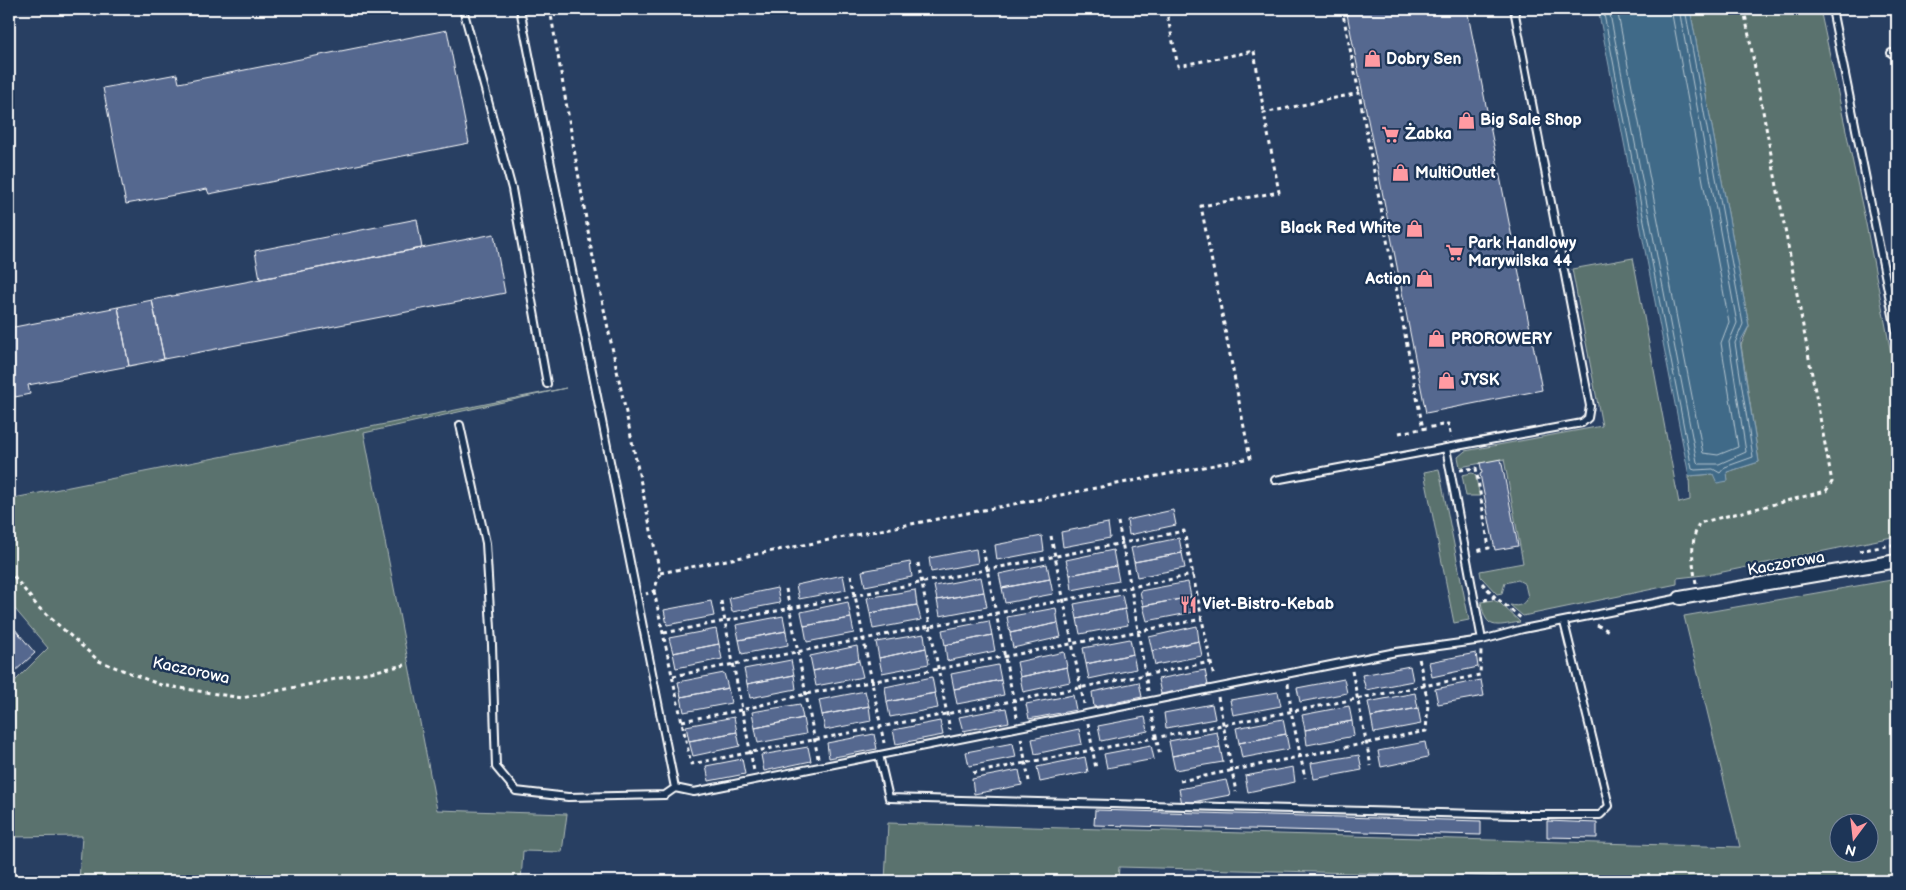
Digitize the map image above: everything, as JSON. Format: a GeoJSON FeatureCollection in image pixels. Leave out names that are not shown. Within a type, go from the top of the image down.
{"type":"FeatureCollection","features":[{"type":"Feature","properties":{"kind":"street","name":"Kaczorowa"},"geometry":{"type":"LineString","coordinates":[[1680,598],[1897,561]]}},
{"type":"Feature","properties":{"kind":"lane"},"geometry":{"type":"LineString","coordinates":[[463,9],[512,189],[547,384]]}},
{"type":"Feature","properties":{"kind":"lane"},"geometry":{"type":"LineString","coordinates":[[520,9],[676,788]]}},
{"type":"Feature","properties":{"kind":"lane"},"geometry":{"type":"LineString","coordinates":[[1275,480],[1582,424],[1588,418],[1590,406],[1514,9]]}},
{"type":"Feature","properties":{"kind":"lane"},"geometry":{"type":"LineString","coordinates":[[1832,9],[1897,335]]}},
{"type":"Feature","properties":{"kind":"lane"},"geometry":{"type":"LineString","coordinates":[[460,425],[486,543],[496,768],[516,791],[560,796],[665,795],[676,788],[694,792],[1350,662],[1482,640],[1523,629],[1680,598]]}},
{"type":"Feature","properties":{"kind":"lane"},"geometry":{"type":"LineString","coordinates":[[1446,448],[1482,640]]}},
{"type":"Feature","properties":{"kind":"lane"},"geometry":{"type":"LineString","coordinates":[[879,755],[888,798],[1514,815],[1600,815],[1609,806],[1564,622]]}},
{"type":"Feature","properties":{"kind":"path"},"geometry":{"type":"LineString","coordinates":[[550,9],[591,248],[660,573],[654,591],[691,764],[1211,662]]}},
{"type":"Feature","properties":{"kind":"path"},"geometry":{"type":"LineString","coordinates":[[660,573],[1250,458],[1201,206],[1279,192],[1254,51],[1178,66],[1166,9]]}},
{"type":"Feature","properties":{"kind":"path"},"geometry":{"type":"LineString","coordinates":[[1342,9],[1365,114],[1423,429]]}},
{"type":"Feature","properties":{"kind":"path"},"geometry":{"type":"LineString","coordinates":[[1700,595],[1692,555],[1693,536],[1699,523],[1738,511],[1826,491],[1832,482],[1744,9]]}},
{"type":"Feature","properties":{"kind":"path"},"geometry":{"type":"LineString","coordinates":[[1264,113],[1359,93]]}},
{"type":"Feature","properties":{"kind":"path"},"geometry":{"type":"LineString","coordinates":[[1118,522],[1160,756]]}},
{"type":"Feature","properties":{"kind":"path"},"geometry":{"type":"LineString","coordinates":[[664,633],[1184,531],[1224,724],[1236,792]]}},
{"type":"Feature","properties":{"kind":"path"},"geometry":{"type":"LineString","coordinates":[[1051,536],[1096,769]]}},
{"type":"Feature","properties":{"kind":"path"},"geometry":{"type":"LineString","coordinates":[[983,549],[1029,781]]}},
{"type":"Feature","properties":{"kind":"path"},"geometry":{"type":"LineString","coordinates":[[918,563],[952,741]]}},
{"type":"Feature","properties":{"kind":"path","name":"Kaczorowa"},"geometry":{"type":"LineString","coordinates":[[9,570],[38,607],[99,661],[161,685],[242,698],[405,666]]}},
{"type":"Feature","properties":{"kind":"path"},"geometry":{"type":"LineString","coordinates":[[851,575],[884,742],[904,750]]}},
{"type":"Feature","properties":{"kind":"path"},"geometry":{"type":"LineString","coordinates":[[673,676],[734,666],[1193,575]]}},
{"type":"Feature","properties":{"kind":"path"},"geometry":{"type":"LineString","coordinates":[[786,589],[820,766]]}},
{"type":"Feature","properties":{"kind":"path"},"geometry":{"type":"LineString","coordinates":[[638,605],[646,593],[654,591]]}},
{"type":"Feature","properties":{"kind":"path"},"geometry":{"type":"LineString","coordinates":[[721,601],[756,779]]}},
{"type":"Feature","properties":{"kind":"path"},"geometry":{"type":"LineString","coordinates":[[682,721],[742,710],[806,694],[1203,619]]}},
{"type":"Feature","properties":{"kind":"path"},"geometry":{"type":"LineString","coordinates":[[973,773],[1480,675],[1482,640]]}},
{"type":"Feature","properties":{"kind":"path"},"geometry":{"type":"LineString","coordinates":[[1180,781],[1426,731],[1428,704],[1418,650]]}},
{"type":"Feature","properties":{"kind":"path"},"geometry":{"type":"LineString","coordinates":[[1350,662],[1371,766]]}},
{"type":"Feature","properties":{"kind":"path"},"geometry":{"type":"LineString","coordinates":[[1214,676],[1222,674]]}},
{"type":"Feature","properties":{"kind":"path"},"geometry":{"type":"LineString","coordinates":[[1287,675],[1291,711],[1304,778]]}},
{"type":"Feature","properties":{"kind":"green space"},"geometry":{"type":"Polygon","coordinates":[[[1690,9],[1820,9],[1866,224],[1897,384],[1897,536],[1713,574],[1677,578],[1677,584],[1523,616],[1510,605],[1523,604],[1526,600],[1528,597],[1525,584],[1518,580],[1505,583],[1502,593],[1497,594],[1481,577],[1480,571],[1523,563],[1504,459],[1460,467],[1458,457],[1465,451],[1602,426],[1572,269],[1633,258],[1679,503],[1690,500],[1689,476],[1713,474],[1727,481],[1727,472],[1759,462],[1741,345],[1749,326],[1690,9]]]}},
{"type":"Feature","properties":{"kind":"green space"},"geometry":{"type":"Polygon","coordinates":[[[566,388],[364,433],[437,810],[567,814],[562,852],[523,851],[521,881],[79,881],[82,836],[9,837],[9,694],[14,682],[48,648],[9,602],[9,499],[566,388]]]}},
{"type":"Feature","properties":{"kind":"green space"},"geometry":{"type":"Polygon","coordinates":[[[1439,469],[1469,620],[1454,623],[1424,472],[1439,469]]]}},
{"type":"Feature","properties":{"kind":"green space"},"geometry":{"type":"Polygon","coordinates":[[[1475,474],[1480,496],[1466,496],[1462,475],[1475,474]]]}},
{"type":"Feature","properties":{"kind":"green space"},"geometry":{"type":"Polygon","coordinates":[[[1897,579],[1897,881],[1670,881],[1119,867],[1118,881],[885,881],[888,823],[1740,847],[1684,616],[1897,579]]]}},
{"type":"Feature","properties":{"kind":"green space"},"geometry":{"type":"Polygon","coordinates":[[[1493,600],[1500,603],[1520,622],[1498,625],[1489,622],[1481,602],[1493,600]]]}},
{"type":"Feature","properties":{"kind":"water"},"geometry":{"type":"Polygon","coordinates":[[[1598,9],[1690,9],[1749,326],[1740,342],[1759,462],[1727,472],[1728,481],[1717,483],[1713,474],[1689,476],[1598,9]]]}},
{"type":"Feature","properties":{"kind":"building","name":"Park Handlowy Marywilska 44"},"geometry":{"type":"Polygon","coordinates":[[[1346,9],[1467,9],[1542,390],[1426,413],[1346,9]]]}},
{"type":"Feature","properties":{"kind":"building"},"geometry":{"type":"Polygon","coordinates":[[[447,30],[469,143],[209,194],[207,189],[126,204],[103,88],[177,74],[179,83],[447,30]]]}},
{"type":"Feature","properties":{"kind":"building"},"geometry":{"type":"Polygon","coordinates":[[[417,219],[422,248],[260,279],[255,251],[417,219]]]}},
{"type":"Feature","properties":{"kind":"building"},"geometry":{"type":"Polygon","coordinates":[[[494,234],[505,293],[164,359],[152,300],[494,234]]]}},
{"type":"Feature","properties":{"kind":"building"},"geometry":{"type":"Polygon","coordinates":[[[152,300],[164,359],[129,366],[118,307],[152,300]]]}},
{"type":"Feature","properties":{"kind":"building"},"geometry":{"type":"Polygon","coordinates":[[[118,307],[129,366],[28,385],[30,394],[15,397],[13,388],[9,389],[9,328],[118,307]]]}},
{"type":"Feature","properties":{"kind":"building"},"geometry":{"type":"Polygon","coordinates":[[[1501,459],[1518,546],[1495,550],[1480,474],[1482,473],[1480,463],[1501,459]]]}},
{"type":"Feature","properties":{"kind":"building"},"geometry":{"type":"Polygon","coordinates":[[[1173,510],[1176,525],[1129,535],[1127,520],[1173,510]]]}},
{"type":"Feature","properties":{"kind":"building"},"geometry":{"type":"Polygon","coordinates":[[[1108,523],[1110,538],[1063,547],[1061,532],[1108,523]]]}},
{"type":"Feature","properties":{"kind":"building"},"geometry":{"type":"Polygon","coordinates":[[[1042,536],[1044,551],[997,560],[995,545],[1042,536]]]}},
{"type":"Feature","properties":{"kind":"building"},"geometry":{"type":"Polygon","coordinates":[[[1179,538],[1182,553],[1134,562],[1131,548],[1179,538]]]}},
{"type":"Feature","properties":{"kind":"building"},"geometry":{"type":"Polygon","coordinates":[[[976,549],[978,563],[931,572],[929,558],[976,549]]]}},
{"type":"Feature","properties":{"kind":"building"},"geometry":{"type":"Polygon","coordinates":[[[1113,550],[1116,566],[1070,575],[1066,560],[1113,550]]]}},
{"type":"Feature","properties":{"kind":"building"},"geometry":{"type":"Polygon","coordinates":[[[1182,553],[1185,568],[1137,577],[1134,562],[1182,553]]]}},
{"type":"Feature","properties":{"kind":"building"},"geometry":{"type":"Polygon","coordinates":[[[910,562],[912,577],[865,586],[862,571],[910,562]]]}},
{"type":"Feature","properties":{"kind":"building"},"geometry":{"type":"Polygon","coordinates":[[[1047,564],[1050,579],[1002,588],[999,574],[1047,564]]]}},
{"type":"Feature","properties":{"kind":"building"},"geometry":{"type":"Polygon","coordinates":[[[1116,566],[1119,581],[1072,590],[1070,575],[1116,566]]]}},
{"type":"Feature","properties":{"kind":"building"},"geometry":{"type":"Polygon","coordinates":[[[843,575],[846,590],[799,599],[796,585],[843,575]]]}},
{"type":"Feature","properties":{"kind":"building"},"geometry":{"type":"Polygon","coordinates":[[[981,577],[984,592],[937,600],[934,586],[981,577]]]}},
{"type":"Feature","properties":{"kind":"building"},"geometry":{"type":"Polygon","coordinates":[[[1050,579],[1053,594],[1005,603],[1002,588],[1050,579]]]}},
{"type":"Feature","properties":{"kind":"building"},"geometry":{"type":"Polygon","coordinates":[[[1188,582],[1191,597],[1143,606],[1140,591],[1188,582]]]}},
{"type":"Feature","properties":{"kind":"building"},"geometry":{"type":"Polygon","coordinates":[[[777,588],[780,603],[732,612],[729,598],[777,588]]]}},
{"type":"Feature","properties":{"kind":"building"},"geometry":{"type":"Polygon","coordinates":[[[915,590],[917,605],[870,613],[867,598],[915,590]]]}},
{"type":"Feature","properties":{"kind":"building"},"geometry":{"type":"Polygon","coordinates":[[[984,592],[987,607],[940,616],[937,600],[984,592]]]}},
{"type":"Feature","properties":{"kind":"building"},"geometry":{"type":"Polygon","coordinates":[[[1122,595],[1125,609],[1077,619],[1074,604],[1122,595]]]}},
{"type":"Feature","properties":{"kind":"building"},"geometry":{"type":"Polygon","coordinates":[[[1191,597],[1194,612],[1147,621],[1143,606],[1191,597]]]}},
{"type":"Feature","properties":{"kind":"building"},"geometry":{"type":"Polygon","coordinates":[[[711,601],[714,616],[667,625],[664,610],[711,601]]]}},
{"type":"Feature","properties":{"kind":"building"},"geometry":{"type":"Polygon","coordinates":[[[848,602],[851,618],[804,626],[801,612],[848,602]]]}},
{"type":"Feature","properties":{"kind":"building"},"geometry":{"type":"Polygon","coordinates":[[[917,605],[921,620],[873,629],[870,613],[917,605]]]}},
{"type":"Feature","properties":{"kind":"building"},"geometry":{"type":"Polygon","coordinates":[[[1056,608],[1058,623],[1010,633],[1007,617],[1056,608]]]}},
{"type":"Feature","properties":{"kind":"building"},"geometry":{"type":"Polygon","coordinates":[[[1125,609],[1128,625],[1080,634],[1077,619],[1125,609]]]}},
{"type":"Feature","properties":{"kind":"building"},"geometry":{"type":"Polygon","coordinates":[[[783,616],[786,631],[739,640],[736,625],[783,616]]]}},
{"type":"Feature","properties":{"kind":"building"},"geometry":{"type":"Polygon","coordinates":[[[851,618],[854,633],[807,642],[804,626],[851,618]]]}},
{"type":"Feature","properties":{"kind":"building"},"geometry":{"type":"Polygon","coordinates":[[[989,621],[992,635],[945,645],[942,630],[989,621]]]}},
{"type":"Feature","properties":{"kind":"building"},"geometry":{"type":"Polygon","coordinates":[[[9,622],[35,653],[12,674],[9,670],[9,622]]]}},
{"type":"Feature","properties":{"kind":"building"},"geometry":{"type":"Polygon","coordinates":[[[1058,623],[1061,637],[1013,648],[1010,633],[1058,623]]]}},
{"type":"Feature","properties":{"kind":"building"},"geometry":{"type":"Polygon","coordinates":[[[1197,626],[1199,641],[1152,651],[1149,637],[1197,626]]]}},
{"type":"Feature","properties":{"kind":"building"},"geometry":{"type":"Polygon","coordinates":[[[716,629],[719,644],[673,653],[669,638],[716,629]]]}},
{"type":"Feature","properties":{"kind":"building"},"geometry":{"type":"Polygon","coordinates":[[[786,631],[788,645],[742,654],[739,640],[786,631]]]}},
{"type":"Feature","properties":{"kind":"building"},"geometry":{"type":"Polygon","coordinates":[[[924,634],[926,648],[879,658],[876,642],[924,634]]]}},
{"type":"Feature","properties":{"kind":"building"},"geometry":{"type":"Polygon","coordinates":[[[992,635],[995,651],[947,661],[945,645],[992,635]]]}},
{"type":"Feature","properties":{"kind":"building"},"geometry":{"type":"Polygon","coordinates":[[[1130,639],[1133,654],[1086,664],[1083,648],[1130,639]]]}},
{"type":"Feature","properties":{"kind":"building"},"geometry":{"type":"Polygon","coordinates":[[[1199,641],[1202,656],[1155,665],[1152,651],[1199,641]]]}},
{"type":"Feature","properties":{"kind":"building"},"geometry":{"type":"Polygon","coordinates":[[[719,644],[722,659],[676,668],[673,653],[719,644]]]}},
{"type":"Feature","properties":{"kind":"building"},"geometry":{"type":"Polygon","coordinates":[[[857,646],[859,661],[813,671],[810,656],[857,646]]]}},
{"type":"Feature","properties":{"kind":"building"},"geometry":{"type":"Polygon","coordinates":[[[926,648],[929,664],[882,673],[879,658],[926,648]]]}},
{"type":"Feature","properties":{"kind":"building"},"geometry":{"type":"Polygon","coordinates":[[[1064,652],[1067,667],[1020,677],[1017,662],[1064,652]]]}},
{"type":"Feature","properties":{"kind":"building"},"geometry":{"type":"Polygon","coordinates":[[[1476,653],[1478,667],[1432,677],[1429,662],[1476,653]]]}},
{"type":"Feature","properties":{"kind":"building"},"geometry":{"type":"Polygon","coordinates":[[[1133,654],[1136,669],[1089,679],[1086,664],[1133,654]]]}},
{"type":"Feature","properties":{"kind":"building"},"geometry":{"type":"Polygon","coordinates":[[[791,660],[794,675],[747,684],[744,669],[791,660]]]}},
{"type":"Feature","properties":{"kind":"building"},"geometry":{"type":"Polygon","coordinates":[[[859,661],[863,677],[816,686],[813,671],[859,661]]]}},
{"type":"Feature","properties":{"kind":"building"},"geometry":{"type":"Polygon","coordinates":[[[998,665],[1001,680],[954,689],[951,674],[998,665]]]}},
{"type":"Feature","properties":{"kind":"building"},"geometry":{"type":"Polygon","coordinates":[[[1410,666],[1413,681],[1366,690],[1362,675],[1410,666]]]}},
{"type":"Feature","properties":{"kind":"building"},"geometry":{"type":"Polygon","coordinates":[[[1067,667],[1070,682],[1023,692],[1020,677],[1067,667]]]}},
{"type":"Feature","properties":{"kind":"building"},"geometry":{"type":"Polygon","coordinates":[[[1205,670],[1208,685],[1161,694],[1158,679],[1205,670]]]}},
{"type":"Feature","properties":{"kind":"building"},"geometry":{"type":"Polygon","coordinates":[[[724,673],[728,688],[681,697],[678,682],[724,673]]]}},
{"type":"Feature","properties":{"kind":"building"},"geometry":{"type":"Polygon","coordinates":[[[794,675],[796,689],[750,698],[747,684],[794,675]]]}},
{"type":"Feature","properties":{"kind":"building"},"geometry":{"type":"Polygon","coordinates":[[[932,677],[935,693],[887,702],[885,687],[932,677]]]}},
{"type":"Feature","properties":{"kind":"building"},"geometry":{"type":"Polygon","coordinates":[[[1344,679],[1347,693],[1300,702],[1297,688],[1344,679]]]}},
{"type":"Feature","properties":{"kind":"building"},"geometry":{"type":"Polygon","coordinates":[[[1001,680],[1004,695],[957,704],[954,689],[1001,680]]]}},
{"type":"Feature","properties":{"kind":"building"},"geometry":{"type":"Polygon","coordinates":[[[1481,680],[1484,696],[1438,704],[1435,689],[1481,680]]]}},
{"type":"Feature","properties":{"kind":"building"},"geometry":{"type":"Polygon","coordinates":[[[1139,682],[1142,697],[1094,707],[1092,692],[1139,682]]]}},
{"type":"Feature","properties":{"kind":"building"},"geometry":{"type":"Polygon","coordinates":[[[728,688],[731,703],[684,712],[681,697],[728,688]]]}},
{"type":"Feature","properties":{"kind":"building"},"geometry":{"type":"Polygon","coordinates":[[[865,691],[869,706],[822,715],[819,700],[865,691]]]}},
{"type":"Feature","properties":{"kind":"building"},"geometry":{"type":"Polygon","coordinates":[[[1278,692],[1281,706],[1233,715],[1230,700],[1278,692]]]}},
{"type":"Feature","properties":{"kind":"building"},"geometry":{"type":"Polygon","coordinates":[[[935,693],[938,708],[890,717],[887,702],[935,693]]]}},
{"type":"Feature","properties":{"kind":"building"},"geometry":{"type":"Polygon","coordinates":[[[1415,693],[1418,708],[1371,717],[1368,702],[1415,693]]]}},
{"type":"Feature","properties":{"kind":"building"},"geometry":{"type":"Polygon","coordinates":[[[1073,695],[1076,710],[1029,719],[1026,704],[1073,695]]]}},
{"type":"Feature","properties":{"kind":"building"},"geometry":{"type":"Polygon","coordinates":[[[800,704],[803,718],[755,728],[752,712],[800,704]]]}},
{"type":"Feature","properties":{"kind":"building"},"geometry":{"type":"Polygon","coordinates":[[[1212,704],[1215,719],[1166,728],[1164,713],[1212,704]]]}},
{"type":"Feature","properties":{"kind":"building"},"geometry":{"type":"Polygon","coordinates":[[[869,706],[871,721],[825,730],[822,715],[869,706]]]}},
{"type":"Feature","properties":{"kind":"building"},"geometry":{"type":"Polygon","coordinates":[[[1349,706],[1352,721],[1305,730],[1302,715],[1349,706]]]}},
{"type":"Feature","properties":{"kind":"building"},"geometry":{"type":"Polygon","coordinates":[[[1006,708],[1009,722],[963,731],[959,717],[1006,708]]]}},
{"type":"Feature","properties":{"kind":"building"},"geometry":{"type":"Polygon","coordinates":[[[1418,708],[1421,724],[1374,733],[1371,717],[1418,708]]]}},
{"type":"Feature","properties":{"kind":"building"},"geometry":{"type":"Polygon","coordinates":[[[734,717],[737,732],[689,741],[686,726],[734,717]]]}},
{"type":"Feature","properties":{"kind":"building"},"geometry":{"type":"Polygon","coordinates":[[[1145,717],[1148,731],[1101,741],[1098,726],[1145,717]]]}},
{"type":"Feature","properties":{"kind":"building"},"geometry":{"type":"Polygon","coordinates":[[[803,718],[806,734],[758,743],[755,728],[803,718]]]}},
{"type":"Feature","properties":{"kind":"building"},"geometry":{"type":"Polygon","coordinates":[[[1283,719],[1286,734],[1239,743],[1236,728],[1283,719]]]}},
{"type":"Feature","properties":{"kind":"building"},"geometry":{"type":"Polygon","coordinates":[[[940,721],[943,735],[896,744],[893,730],[940,721]]]}},
{"type":"Feature","properties":{"kind":"building"},"geometry":{"type":"Polygon","coordinates":[[[1352,721],[1354,736],[1307,745],[1305,730],[1352,721]]]}},
{"type":"Feature","properties":{"kind":"building"},"geometry":{"type":"Polygon","coordinates":[[[1079,729],[1082,744],[1035,754],[1032,739],[1079,729]]]}},
{"type":"Feature","properties":{"kind":"building"},"geometry":{"type":"Polygon","coordinates":[[[737,732],[740,746],[693,756],[689,741],[737,732]]]}},
{"type":"Feature","properties":{"kind":"building"},"geometry":{"type":"Polygon","coordinates":[[[1217,732],[1220,747],[1172,756],[1169,741],[1217,732]]]}},
{"type":"Feature","properties":{"kind":"building"},"geometry":{"type":"Polygon","coordinates":[[[874,734],[877,749],[829,758],[827,743],[874,734]]]}},
{"type":"Feature","properties":{"kind":"building"},"geometry":{"type":"Polygon","coordinates":[[[1286,734],[1289,749],[1242,758],[1239,743],[1286,734]]]}},
{"type":"Feature","properties":{"kind":"building"},"geometry":{"type":"Polygon","coordinates":[[[1425,742],[1428,757],[1381,767],[1378,751],[1425,742]]]}},
{"type":"Feature","properties":{"kind":"building"},"geometry":{"type":"Polygon","coordinates":[[[1013,743],[1016,757],[969,766],[966,752],[1013,743]]]}},
{"type":"Feature","properties":{"kind":"building"},"geometry":{"type":"Polygon","coordinates":[[[1151,745],[1154,759],[1107,768],[1104,754],[1151,745]]]}},
{"type":"Feature","properties":{"kind":"building"},"geometry":{"type":"Polygon","coordinates":[[[808,747],[811,761],[764,771],[761,755],[808,747]]]}},
{"type":"Feature","properties":{"kind":"building"},"geometry":{"type":"Polygon","coordinates":[[[1220,747],[1223,762],[1175,770],[1172,756],[1220,747]]]}},
{"type":"Feature","properties":{"kind":"building"},"geometry":{"type":"Polygon","coordinates":[[[1359,755],[1362,770],[1314,779],[1311,763],[1359,755]]]}},
{"type":"Feature","properties":{"kind":"building"},"geometry":{"type":"Polygon","coordinates":[[[1085,757],[1088,772],[1040,782],[1037,767],[1085,757]]]}},
{"type":"Feature","properties":{"kind":"building"},"geometry":{"type":"Polygon","coordinates":[[[742,759],[745,774],[709,781],[706,766],[742,759]]]}},
{"type":"Feature","properties":{"kind":"building"},"geometry":{"type":"Polygon","coordinates":[[[1293,767],[1295,782],[1248,792],[1245,776],[1293,767]]]}},
{"type":"Feature","properties":{"kind":"building"},"geometry":{"type":"Polygon","coordinates":[[[1019,770],[1022,785],[974,794],[972,779],[1019,770]]]}},
{"type":"Feature","properties":{"kind":"building"},"geometry":{"type":"Polygon","coordinates":[[[1226,780],[1230,795],[1182,804],[1179,789],[1226,780]]]}},
{"type":"Feature","properties":{"kind":"building"},"geometry":{"type":"Polygon","coordinates":[[[1095,810],[1481,821],[1481,835],[1094,825],[1095,810]]]}},
{"type":"Feature","properties":{"kind":"building"},"geometry":{"type":"Polygon","coordinates":[[[1547,821],[1597,823],[1597,838],[1547,837],[1547,821]]]}},
{"type":"Feature","properties":{"kind":"building"},"geometry":{"type":"Polygon","coordinates":[[[532,876],[587,878],[587,881],[532,881],[532,876]]]}},
{"type":"Feature","properties":{"kind":"place","name":"Dobry Sen"},"geometry":{"type":"Point","coordinates":[1372,59]}},
{"type":"Feature","properties":{"kind":"place","name":"Big Sale Shop"},"geometry":{"type":"Point","coordinates":[1466,120]}},
{"type":"Feature","properties":{"kind":"place","name":"Żabka"},"geometry":{"type":"Point","coordinates":[1391,134]}},
{"type":"Feature","properties":{"kind":"place","name":"MultiOutlet"},"geometry":{"type":"Point","coordinates":[1401,173]}},
{"type":"Feature","properties":{"kind":"place","name":"Black Red White"},"geometry":{"type":"Point","coordinates":[1415,228]}},
{"type":"Feature","properties":{"kind":"place","name":"Park Handlowy Marywilska 44"},"geometry":{"type":"Point","coordinates":[1454,252]}},
{"type":"Feature","properties":{"kind":"place","name":"Action"},"geometry":{"type":"Point","coordinates":[1425,279]}},
{"type":"Feature","properties":{"kind":"place","name":"PROROWERY"},"geometry":{"type":"Point","coordinates":[1437,339]}},
{"type":"Feature","properties":{"kind":"place","name":"JYSK"},"geometry":{"type":"Point","coordinates":[1447,380]}},
{"type":"Feature","properties":{"kind":"place","name":"Viet-Bistro-Kebab"},"geometry":{"type":"Point","coordinates":[1188,604]}}]}
